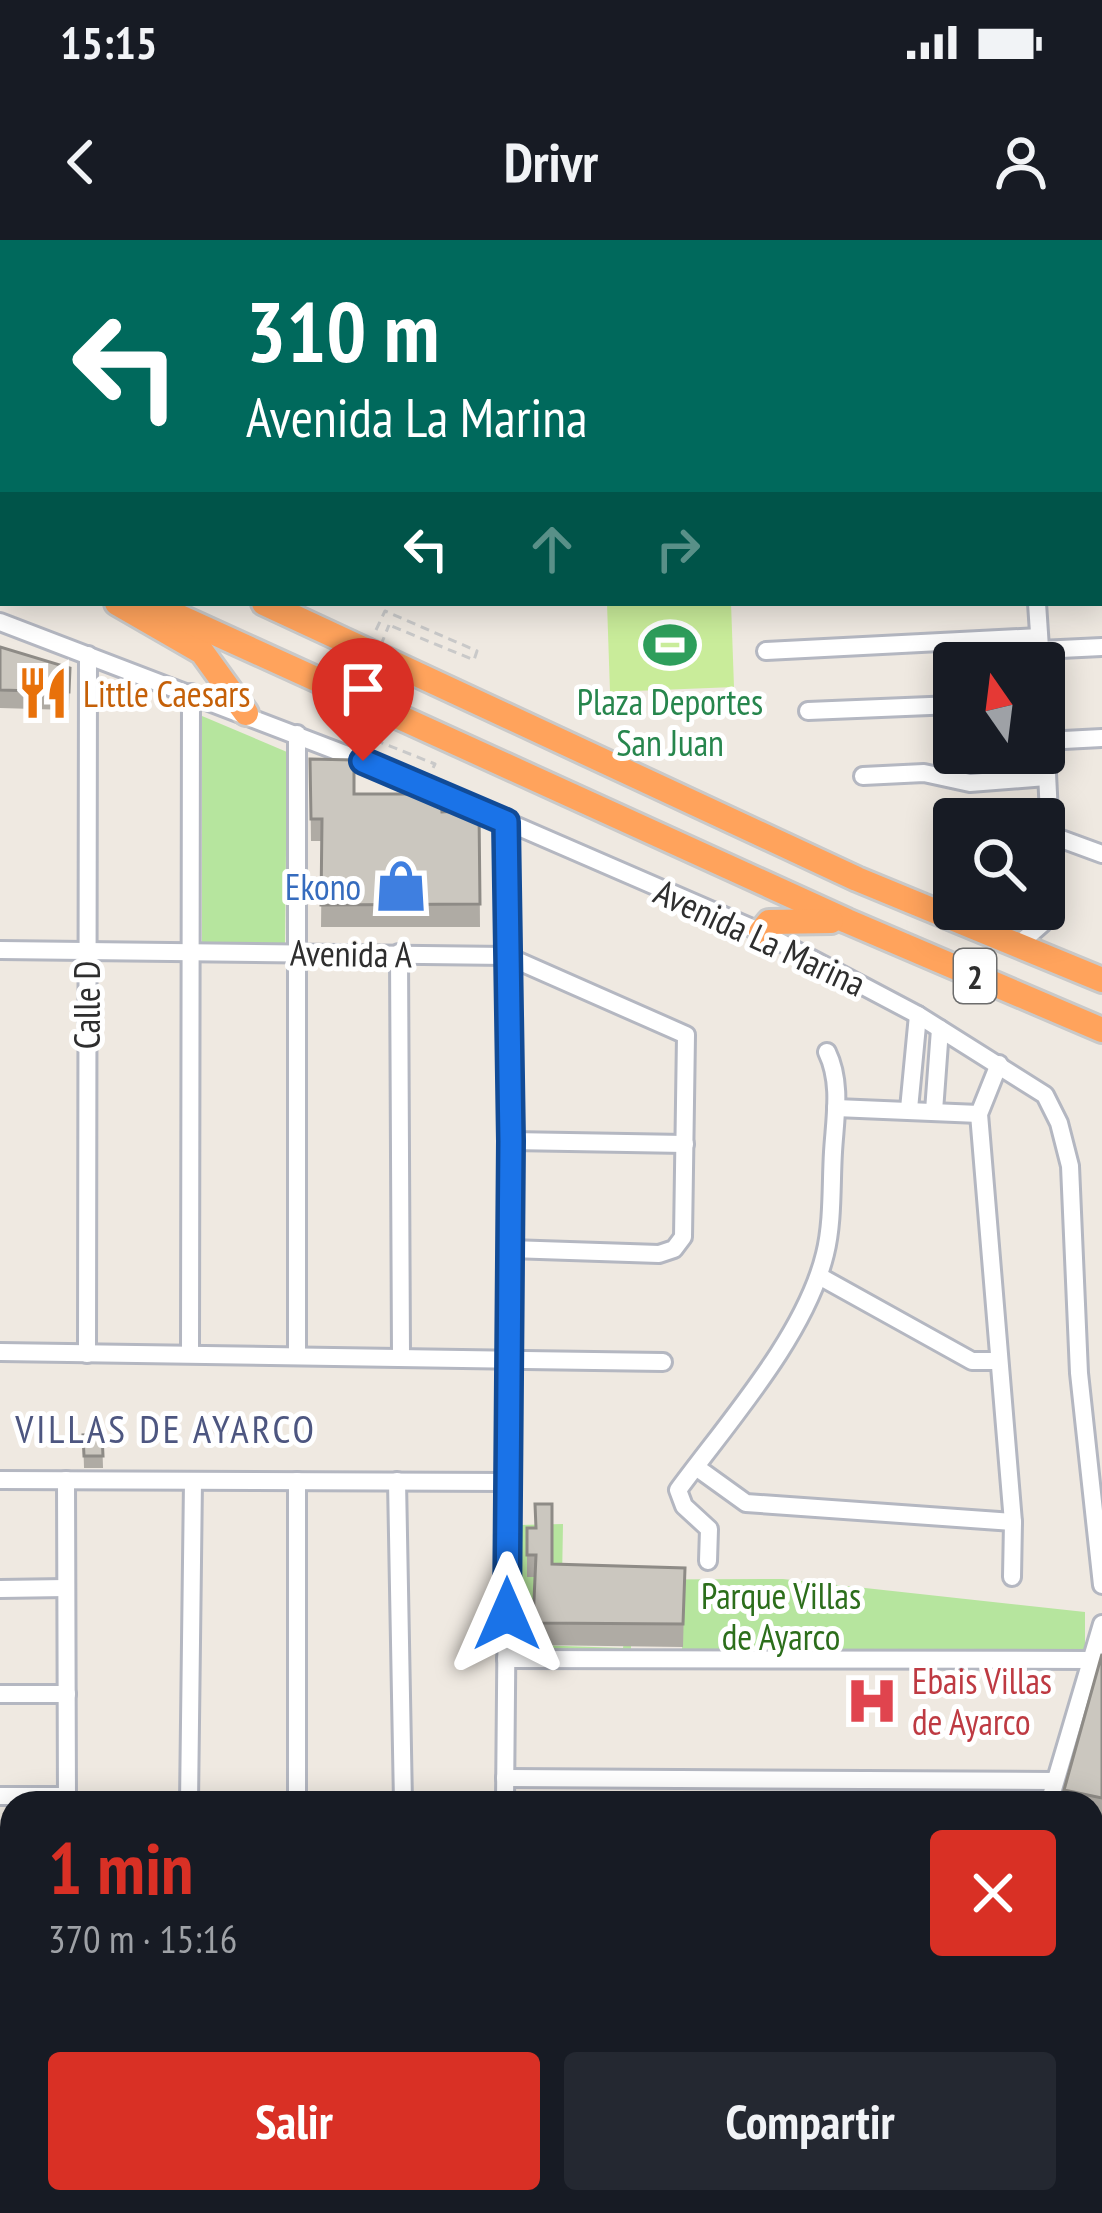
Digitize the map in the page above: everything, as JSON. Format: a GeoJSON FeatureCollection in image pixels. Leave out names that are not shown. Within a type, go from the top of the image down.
{"type":"FeatureCollection","features":[{"type":"Feature","properties":{"kind":"highway"},"geometry":{"type":"LineString","coordinates":[[121,606],[202,652],[246,713]]}},
{"type":"Feature","properties":{"kind":"highway","name":"2"},"geometry":{"type":"LineString","coordinates":[[156,606],[848,921],[1102,1030]]}},
{"type":"Feature","properties":{"kind":"highway","name":"2"},"geometry":{"type":"LineString","coordinates":[[271,606],[857,879],[1102,980]]}},
{"type":"Feature","properties":{"kind":"highway"},"geometry":{"type":"LineString","coordinates":[[761,932],[770,922],[848,921]]}},
{"type":"Feature","properties":{"kind":"street"},"geometry":{"type":"LineString","coordinates":[[1036,606],[1039,642]]}},
{"type":"Feature","properties":{"kind":"street","name":"Avenida La Marina"},"geometry":{"type":"LineString","coordinates":[[0,622],[246,713],[761,932],[918,1015],[1045,1095],[1059,1123],[1070,1166],[1078,1373],[1102,1585]]}},
{"type":"Feature","properties":{"kind":"street"},"geometry":{"type":"LineString","coordinates":[[1065,648],[1102,646]]}},
{"type":"Feature","properties":{"kind":"street"},"geometry":{"type":"LineString","coordinates":[[766,651],[933,650]]}},
{"type":"Feature","properties":{"kind":"street","name":"Calle D"},"geometry":{"type":"LineString","coordinates":[[87,1354],[88,656]]}},
{"type":"Feature","properties":{"kind":"street"},"geometry":{"type":"LineString","coordinates":[[190,693],[190,1353]]}},
{"type":"Feature","properties":{"kind":"street"},"geometry":{"type":"LineString","coordinates":[[808,711],[933,706]]}},
{"type":"Feature","properties":{"kind":"street"},"geometry":{"type":"LineString","coordinates":[[297,734],[297,1353]]}},
{"type":"Feature","properties":{"kind":"street"},"geometry":{"type":"LineString","coordinates":[[1065,740],[1102,738]]}},
{"type":"Feature","properties":{"kind":"street"},"geometry":{"type":"LineString","coordinates":[[863,776],[924,773],[970,783],[1046,777]]}},
{"type":"Feature","properties":{"kind":"street"},"geometry":{"type":"LineString","coordinates":[[1046,774],[1048,798]]}},
{"type":"Feature","properties":{"kind":"street"},"geometry":{"type":"LineString","coordinates":[[505,1791],[511,1141],[506,822]]}},
{"type":"Feature","properties":{"kind":"street"},"geometry":{"type":"LineString","coordinates":[[1065,840],[1102,854]]}},
{"type":"Feature","properties":{"kind":"street"},"geometry":{"type":"LineString","coordinates":[[1019,944],[1032,930]]}},
{"type":"Feature","properties":{"kind":"street","name":"Avenida A"},"geometry":{"type":"LineString","coordinates":[[0,950],[507,956],[686,1035],[685,1144]]}},
{"type":"Feature","properties":{"kind":"street"},"geometry":{"type":"LineString","coordinates":[[399,953],[401,1355]]}},
{"type":"Feature","properties":{"kind":"street"},"geometry":{"type":"LineString","coordinates":[[909,1109],[918,1015]]}},
{"type":"Feature","properties":{"kind":"street"},"geometry":{"type":"LineString","coordinates":[[934,1111],[940,1029]]}},
{"type":"Feature","properties":{"kind":"street"},"geometry":{"type":"LineString","coordinates":[[708,1562],[709,1529],[679,1499],[678,1490],[800,1318],[819,1276],[827,1248],[836,1108],[836,1070],[827,1052]]}},
{"type":"Feature","properties":{"kind":"street"},"geometry":{"type":"LineString","coordinates":[[999,1064],[979,1114],[1012,1522],[1012,1577]]}},
{"type":"Feature","properties":{"kind":"street"},"geometry":{"type":"LineString","coordinates":[[836,1108],[979,1114]]}},
{"type":"Feature","properties":{"kind":"street"},"geometry":{"type":"LineString","coordinates":[[510,1249],[659,1254],[674,1249],[683,1237],[685,1144],[511,1141]]}},
{"type":"Feature","properties":{"kind":"street"},"geometry":{"type":"LineString","coordinates":[[819,1276],[972,1361],[997,1361]]}},
{"type":"Feature","properties":{"kind":"street"},"geometry":{"type":"LineString","coordinates":[[0,1352],[663,1362]]}},
{"type":"Feature","properties":{"kind":"street"},"geometry":{"type":"LineString","coordinates":[[695,1467],[746,1503],[1012,1522]]}},
{"type":"Feature","properties":{"kind":"street"},"geometry":{"type":"LineString","coordinates":[[0,1480],[508,1482]]}},
{"type":"Feature","properties":{"kind":"street"},"geometry":{"type":"LineString","coordinates":[[66,1480],[67,1791]]}},
{"type":"Feature","properties":{"kind":"street"},"geometry":{"type":"LineString","coordinates":[[189,1791],[193,1481]]}},
{"type":"Feature","properties":{"kind":"street"},"geometry":{"type":"LineString","coordinates":[[297,1481],[297,1791]]}},
{"type":"Feature","properties":{"kind":"street"},"geometry":{"type":"LineString","coordinates":[[397,1481],[403,1791]]}},
{"type":"Feature","properties":{"kind":"street"},"geometry":{"type":"LineString","coordinates":[[0,1589],[67,1588]]}},
{"type":"Feature","properties":{"kind":"street"},"geometry":{"type":"LineString","coordinates":[[1052,1791],[1102,1624]]}},
{"type":"Feature","properties":{"kind":"street"},"geometry":{"type":"LineString","coordinates":[[506,1658],[1091,1660]]}},
{"type":"Feature","properties":{"kind":"street"},"geometry":{"type":"LineString","coordinates":[[0,1694],[67,1694]]}},
{"type":"Feature","properties":{"kind":"street"},"geometry":{"type":"LineString","coordinates":[[506,1778],[1055,1781]]}},
{"type":"Feature","properties":{"kind":"path"},"geometry":{"type":"LineString","coordinates":[[368,648],[385,611],[477,651],[474,660],[391,626],[350,730],[435,764],[430,773],[416,768]]}},
{"type":"Feature","properties":{"kind":"green space","name":"Plaza Deportes San Juan"},"geometry":{"type":"Polygon","coordinates":[[[607,606],[731,606],[734,687],[610,692],[607,606]]]}},
{"type":"Feature","properties":{"kind":"green space"},"geometry":{"type":"Polygon","coordinates":[[[202,716],[287,752],[285,944],[202,942],[202,716]]]}},
{"type":"Feature","properties":{"kind":"green space","name":"Parque Villas de Ayarco"},"geometry":{"type":"Polygon","coordinates":[[[563,1524],[562,1580],[783,1579],[1085,1612],[1085,1655],[523,1651],[519,1525],[563,1524]],[[685,1590],[534,1645],[623,1648],[625,1635],[631,1635],[631,1649],[682,1649],[685,1590]]]}},
{"type":"Feature","properties":{"kind":"building"},"geometry":{"type":"Polygon","coordinates":[[[0,647],[70,668],[69,692],[0,690],[0,647]]]}},
{"type":"Feature","properties":{"kind":"building","name":"Ekono"},"geometry":{"type":"Polygon","coordinates":[[[310,759],[354,760],[354,794],[441,794],[442,812],[479,810],[480,904],[321,905],[322,819],[311,819],[310,759]]]}},
{"type":"Feature","properties":{"kind":"building"},"geometry":{"type":"Polygon","coordinates":[[[102,1434],[103,1456],[84,1456],[83,1435],[102,1434]]]}},
{"type":"Feature","properties":{"kind":"building"},"geometry":{"type":"Polygon","coordinates":[[[535,1504],[552,1504],[552,1564],[685,1568],[683,1624],[533,1623],[536,1555],[527,1555],[527,1528],[536,1528],[535,1504]]]}},
{"type":"Feature","properties":{"kind":"building"},"geometry":{"type":"Polygon","coordinates":[[[1102,1654],[1102,1791],[1064,1790],[1102,1654]]]}},
{"type":"Feature","properties":{"kind":"place","name":"Plaza Deportes San Juan"},"geometry":{"type":"Point","coordinates":[670,645]}},
{"type":"Feature","properties":{"kind":"place","name":"Little Caesars"},"geometry":{"type":"Point","coordinates":[43,693]}},
{"type":"Feature","properties":{"kind":"place","name":"Ekono"},"geometry":{"type":"Point","coordinates":[401,886]}},
{"type":"Feature","properties":{"kind":"place","name":"Ebais Villas de Ayarco"},"geometry":{"type":"Point","coordinates":[872,1701]}},
{"type":"Feature","properties":{"kind":"district","name":"VILLAS DE AYARCO"},"geometry":{"type":"Point","coordinates":[166,1428]}},
{"type":"Feature","properties":{"kind":"route"},"geometry":{"type":"LineString","coordinates":[[363,761],[506,822],[511,1141],[507,1614]]}}]}
